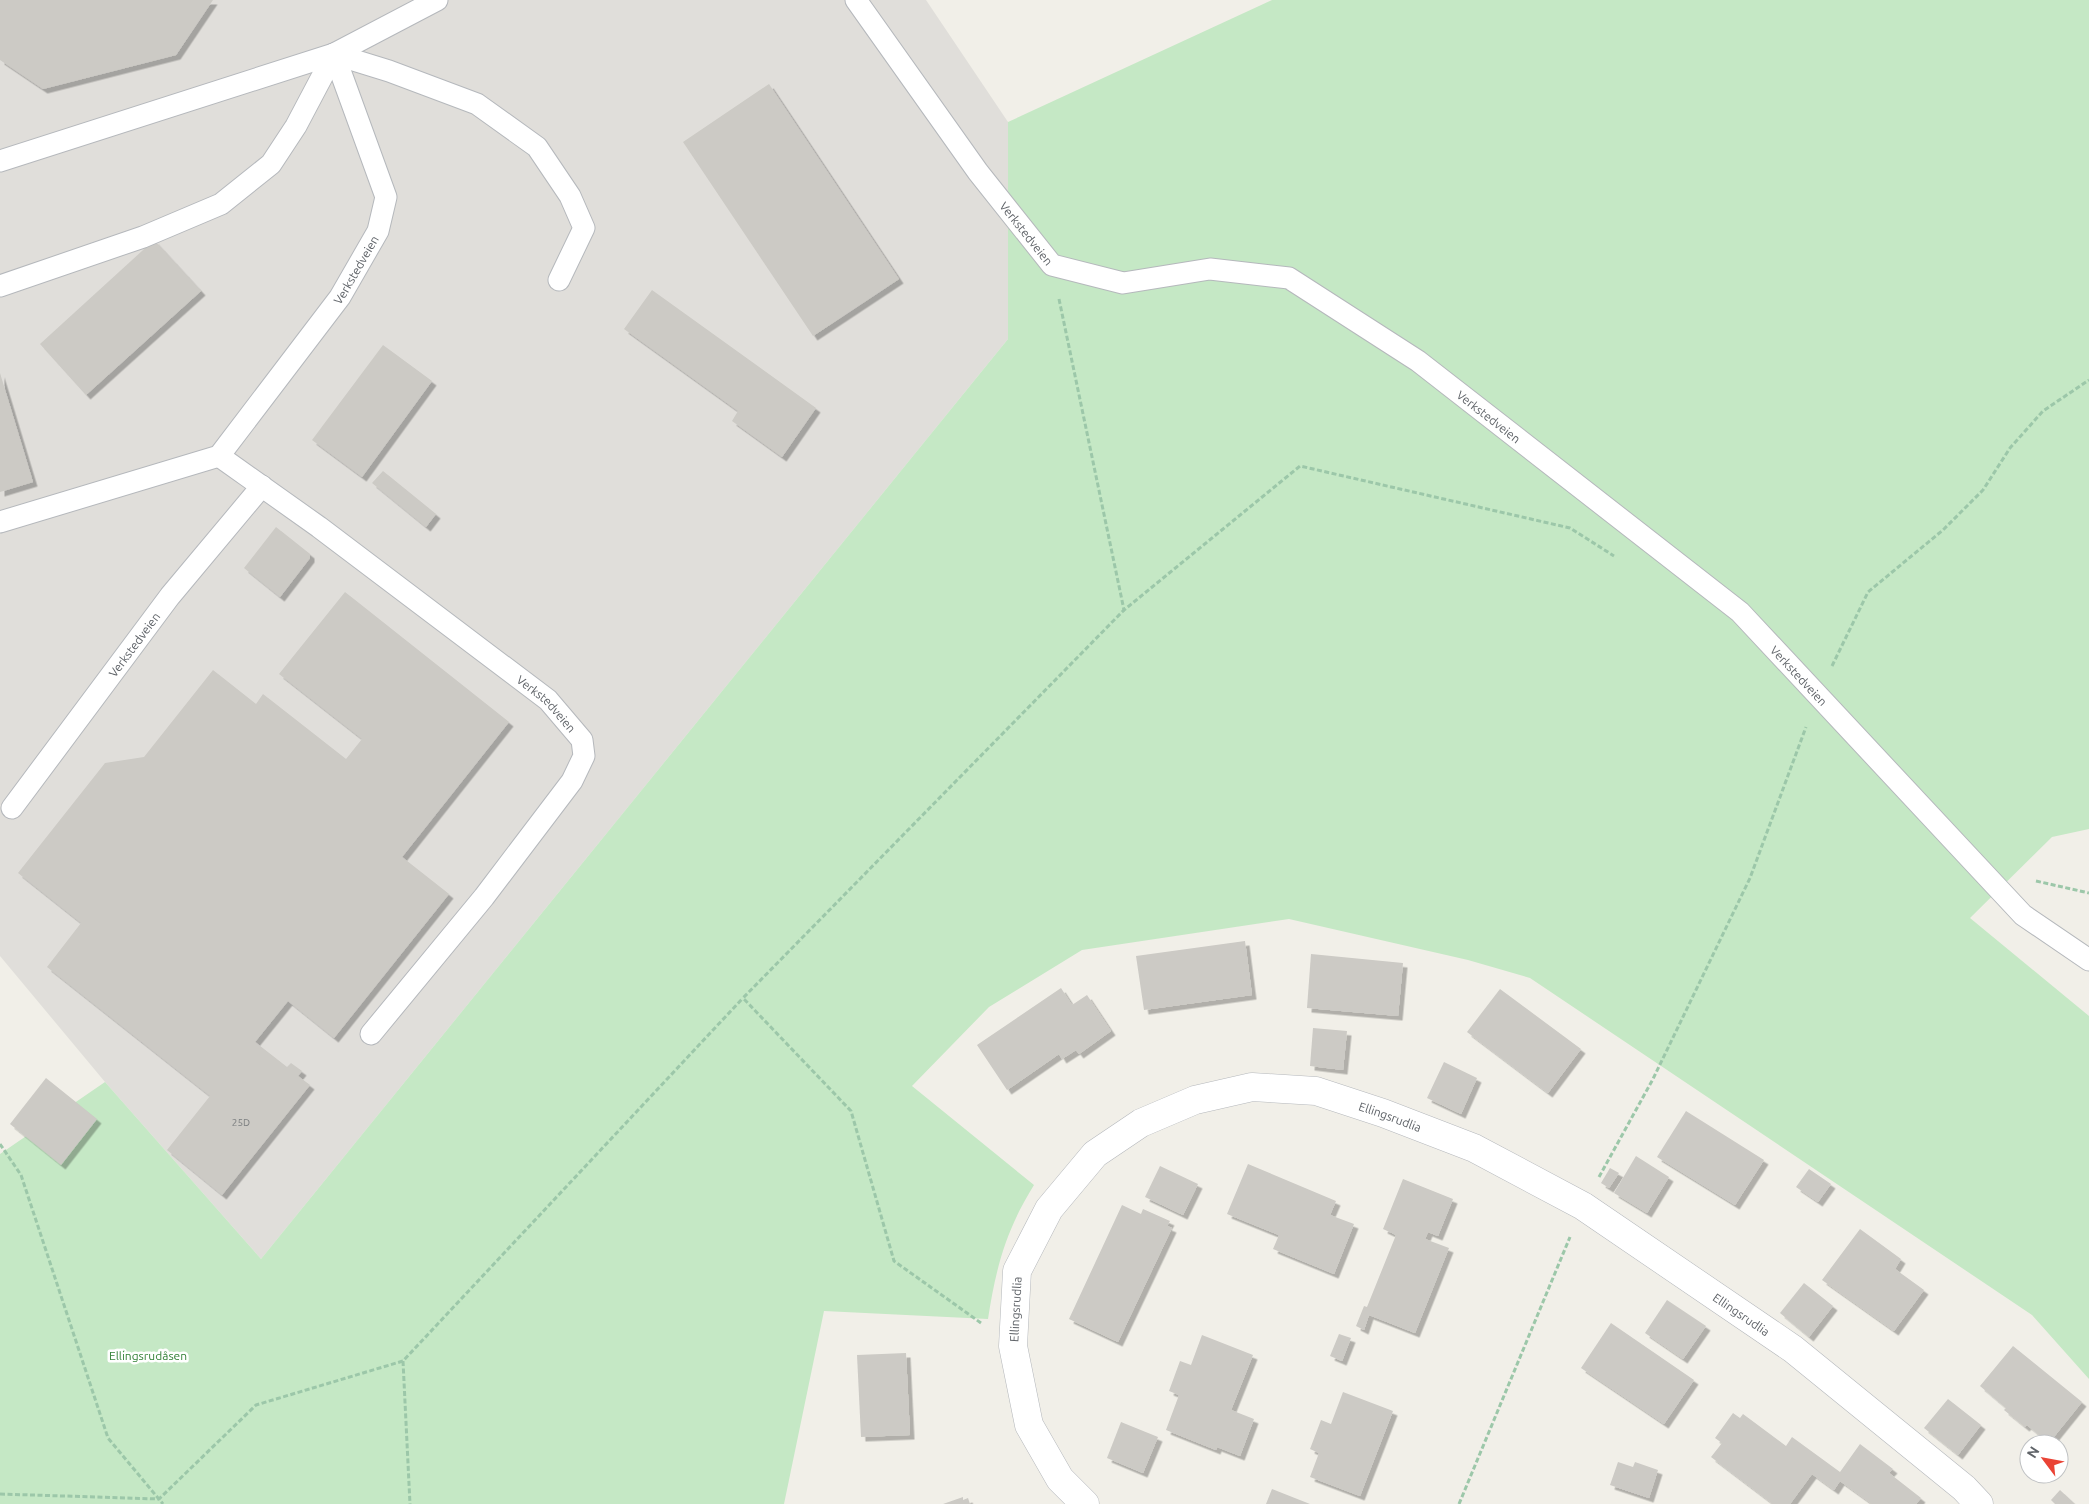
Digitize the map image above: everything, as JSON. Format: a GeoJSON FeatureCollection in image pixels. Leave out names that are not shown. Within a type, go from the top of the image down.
{"type":"FeatureCollection","features":[{"type":"Feature","properties":{"kind":"street","name":"Ellingsrudlia"},"geometry":{"type":"LineString","coordinates":[[1085,1504],[1060,1479],[1028,1425],[1013,1346],[1017,1271],[1049,1209],[1095,1154],[1141,1123],[1194,1100],[1252,1087],[1316,1091],[1384,1113],[1474,1148],[1583,1206],[1793,1349],[1964,1488],[1979,1504]]}},
{"type":"Feature","properties":{"kind":"lane"},"geometry":{"type":"LineString","coordinates":[[0,162],[334,54],[437,0]]}},
{"type":"Feature","properties":{"kind":"lane","name":"Verkstedveien"},"geometry":{"type":"LineString","coordinates":[[856,0],[978,172],[1052,264],[1123,283],[1210,269],[1289,278],[1418,361],[1732,606],[1818,694],[2023,915],[2089,960]]}},
{"type":"Feature","properties":{"kind":"lane"},"geometry":{"type":"LineString","coordinates":[[334,54],[389,71],[477,104],[537,147],[570,196],[584,228],[559,280]]}},
{"type":"Feature","properties":{"kind":"lane"},"geometry":{"type":"LineString","coordinates":[[0,286],[143,237],[220,204],[271,164],[296,126],[334,54]]}},
{"type":"Feature","properties":{"kind":"lane","name":"Verkstedveien"},"geometry":{"type":"LineString","coordinates":[[334,54],[386,197],[378,231],[340,297],[219,456],[319,527],[548,700],[582,740],[584,756],[572,781],[484,897],[370,1034]]}},
{"type":"Feature","properties":{"kind":"lane"},"geometry":{"type":"LineString","coordinates":[[0,522],[219,456]]}},
{"type":"Feature","properties":{"kind":"lane","name":"Verkstedveien"},"geometry":{"type":"LineString","coordinates":[[12,808],[170,596],[262,486]]}},
{"type":"Feature","properties":{"kind":"path"},"geometry":{"type":"LineString","coordinates":[[1052,264],[1124,610]]}},
{"type":"Feature","properties":{"kind":"path"},"geometry":{"type":"LineString","coordinates":[[1459,1504],[1583,1206],[1653,1078],[1750,878],[1818,694],[1868,592],[1944,530],[1983,490],[2010,448],[2042,411],[2089,380]]}},
{"type":"Feature","properties":{"kind":"path"},"geometry":{"type":"LineString","coordinates":[[0,1494],[158,1499],[256,1405],[403,1361],[743,998],[1124,610],[1300,466],[1570,528],[1616,557]]}},
{"type":"Feature","properties":{"kind":"path"},"geometry":{"type":"LineString","coordinates":[[743,998],[851,1111],[894,1261],[1013,1346]]}},
{"type":"Feature","properties":{"kind":"path"},"geometry":{"type":"LineString","coordinates":[[0,1144],[20,1175],[108,1438],[163,1504]]}},
{"type":"Feature","properties":{"kind":"path"},"geometry":{"type":"LineString","coordinates":[[403,1361],[410,1504]]}},
{"type":"Feature","properties":{"kind":"shaded area"},"geometry":{"type":"Polygon","coordinates":[[[0,0],[926,0],[1008,122],[1008,339],[261,1259],[105,1082],[0,956],[0,0]]]}},
{"type":"Feature","properties":{"kind":"green space","name":"Ellingsrudåsen"},"geometry":{"type":"Polygon","coordinates":[[[1272,0],[2089,0],[2089,829],[2052,837],[1970,918],[2089,1016],[2089,1379],[2032,1315],[1530,978],[1468,960],[1289,919],[1082,950],[989,1007],[912,1086],[1034,1185],[1016,1218],[1003,1249],[988,1319],[824,1311],[784,1504],[0,1504],[0,1154],[105,1082],[261,1259],[1008,339],[1008,122],[1272,0]]]}},
{"type":"Feature","properties":{"kind":"building"},"geometry":{"type":"Polygon","coordinates":[[[0,0],[213,0],[176,55],[43,89],[0,60],[0,0]]]}},
{"type":"Feature","properties":{"kind":"building"},"geometry":{"type":"Polygon","coordinates":[[[769,84],[899,279],[813,336],[683,142],[769,84]]]}},
{"type":"Feature","properties":{"kind":"building"},"geometry":{"type":"Polygon","coordinates":[[[154,240],[201,291],[86,395],[40,344],[154,240]]]}},
{"type":"Feature","properties":{"kind":"building"},"geometry":{"type":"Polygon","coordinates":[[[652,290],[816,408],[782,457],[732,421],[738,411],[624,329],[652,290]]]}},
{"type":"Feature","properties":{"kind":"building"},"geometry":{"type":"Polygon","coordinates":[[[383,345],[432,381],[362,477],[312,440],[383,345]]]}},
{"type":"Feature","properties":{"kind":"building"},"geometry":{"type":"Polygon","coordinates":[[[0,373],[33,482],[0,492],[0,373]]]}},
{"type":"Feature","properties":{"kind":"building"},"geometry":{"type":"Polygon","coordinates":[[[383,471],[436,514],[426,527],[372,483],[383,471]]]}},
{"type":"Feature","properties":{"kind":"building"},"geometry":{"type":"Polygon","coordinates":[[[276,527],[310,554],[310,558],[280,597],[244,568],[276,527]]]}},
{"type":"Feature","properties":{"kind":"building"},"geometry":{"type":"Polygon","coordinates":[[[345,592],[509,722],[402,857],[449,894],[334,1038],[288,1001],[255,1042],[287,1067],[291,1063],[302,1071],[298,1076],[310,1085],[222,1195],[167,1150],[210,1096],[47,967],[81,923],[18,873],[105,763],[144,757],[213,670],[256,704],[263,694],[346,759],[362,739],[279,674],[345,592]]]}},
{"type":"Feature","properties":{"kind":"building"},"geometry":{"type":"Polygon","coordinates":[[[1245,941],[1252,995],[1144,1010],[1136,956],[1245,941]]]}},
{"type":"Feature","properties":{"kind":"building"},"geometry":{"type":"Polygon","coordinates":[[[1311,954],[1403,963],[1398,1016],[1307,1008],[1311,954]]]}},
{"type":"Feature","properties":{"kind":"building"},"geometry":{"type":"Polygon","coordinates":[[[1061,988],[1072,1005],[1087,995],[1111,1031],[1079,1054],[1076,1050],[1062,1059],[1059,1054],[1007,1090],[977,1045],[1061,988]]]}},
{"type":"Feature","properties":{"kind":"building"},"geometry":{"type":"Polygon","coordinates":[[[1500,989],[1581,1049],[1548,1093],[1467,1032],[1500,989]]]}},
{"type":"Feature","properties":{"kind":"building"},"geometry":{"type":"Polygon","coordinates":[[[1313,1028],[1347,1031],[1343,1070],[1310,1066],[1313,1028]]]}},
{"type":"Feature","properties":{"kind":"building"},"geometry":{"type":"Polygon","coordinates":[[[1444,1062],[1477,1078],[1461,1114],[1427,1098],[1444,1062]]]}},
{"type":"Feature","properties":{"kind":"building"},"geometry":{"type":"Polygon","coordinates":[[[46,1078],[97,1119],[61,1165],[10,1124],[46,1078]]]}},
{"type":"Feature","properties":{"kind":"building"},"geometry":{"type":"Polygon","coordinates":[[[1686,1111],[1764,1160],[1735,1205],[1657,1157],[1686,1111]]]}},
{"type":"Feature","properties":{"kind":"building"},"geometry":{"type":"Polygon","coordinates":[[[1636,1156],[1669,1177],[1647,1213],[1614,1193],[1636,1156]]]}},
{"type":"Feature","properties":{"kind":"building"},"geometry":{"type":"Polygon","coordinates":[[[1248,1164],[1336,1201],[1330,1215],[1354,1224],[1334,1274],[1273,1249],[1279,1235],[1227,1214],[1248,1164]]]}},
{"type":"Feature","properties":{"kind":"building"},"geometry":{"type":"Polygon","coordinates":[[[1160,1166],[1198,1184],[1183,1215],[1145,1197],[1160,1166]]]}},
{"type":"Feature","properties":{"kind":"building"},"geometry":{"type":"Polygon","coordinates":[[[1610,1168],[1619,1173],[1609,1188],[1601,1183],[1610,1168]]]}},
{"type":"Feature","properties":{"kind":"building"},"geometry":{"type":"Polygon","coordinates":[[[1809,1169],[1831,1184],[1818,1202],[1796,1187],[1809,1169]]]}},
{"type":"Feature","properties":{"kind":"building"},"geometry":{"type":"Polygon","coordinates":[[[1403,1179],[1453,1199],[1438,1236],[1428,1232],[1425,1239],[1449,1248],[1415,1333],[1369,1315],[1364,1330],[1356,1326],[1364,1306],[1367,1307],[1396,1235],[1383,1229],[1403,1179]]]}},
{"type":"Feature","properties":{"kind":"building"},"geometry":{"type":"Polygon","coordinates":[[[1122,1205],[1141,1214],[1143,1209],[1170,1221],[1167,1226],[1172,1228],[1118,1342],[1069,1319],[1122,1205]]]}},
{"type":"Feature","properties":{"kind":"building"},"geometry":{"type":"Polygon","coordinates":[[[1860,1229],[1901,1259],[1895,1269],[1924,1290],[1894,1331],[1822,1280],[1860,1229]]]}},
{"type":"Feature","properties":{"kind":"building"},"geometry":{"type":"Polygon","coordinates":[[[1804,1283],[1833,1306],[1809,1337],[1780,1313],[1804,1283]]]}},
{"type":"Feature","properties":{"kind":"building"},"geometry":{"type":"Polygon","coordinates":[[[1667,1300],[1706,1326],[1683,1359],[1645,1333],[1667,1300]]]}},
{"type":"Feature","properties":{"kind":"building"},"geometry":{"type":"Polygon","coordinates":[[[1611,1323],[1694,1380],[1664,1424],[1581,1368],[1611,1323]]]}},
{"type":"Feature","properties":{"kind":"building"},"geometry":{"type":"Polygon","coordinates":[[[1339,1334],[1351,1338],[1342,1361],[1330,1356],[1339,1334]]]}},
{"type":"Feature","properties":{"kind":"building"},"geometry":{"type":"Polygon","coordinates":[[[1202,1335],[1253,1355],[1231,1410],[1254,1419],[1240,1456],[1217,1447],[1216,1450],[1166,1430],[1179,1395],[1169,1391],[1180,1361],[1191,1365],[1202,1335]]]}},
{"type":"Feature","properties":{"kind":"building"},"geometry":{"type":"Polygon","coordinates":[[[2013,1346],[2082,1402],[2056,1434],[2038,1434],[2027,1425],[2025,1427],[2004,1410],[2006,1408],[1980,1386],[2013,1346]]]}},
{"type":"Feature","properties":{"kind":"building"},"geometry":{"type":"Polygon","coordinates":[[[906,1353],[910,1435],[861,1437],[857,1355],[906,1353]]]}},
{"type":"Feature","properties":{"kind":"building"},"geometry":{"type":"Polygon","coordinates":[[[1343,1392],[1393,1411],[1360,1496],[1310,1477],[1319,1453],[1310,1449],[1321,1420],[1331,1424],[1343,1392]]]}},
{"type":"Feature","properties":{"kind":"building"},"geometry":{"type":"Polygon","coordinates":[[[1948,1399],[1981,1425],[1958,1455],[1924,1428],[1948,1399]]]}},
{"type":"Feature","properties":{"kind":"building"},"geometry":{"type":"Polygon","coordinates":[[[1733,1413],[1740,1418],[1743,1414],[1786,1446],[1792,1437],[1840,1472],[1860,1444],[1893,1469],[1889,1473],[1921,1498],[1916,1504],[1872,1504],[1840,1481],[1834,1490],[1812,1474],[1790,1504],[1773,1504],[1711,1457],[1722,1443],[1715,1438],[1733,1413]]]}},
{"type":"Feature","properties":{"kind":"building"},"geometry":{"type":"Polygon","coordinates":[[[1121,1422],[1158,1437],[1143,1473],[1107,1458],[1121,1422]]]}},
{"type":"Feature","properties":{"kind":"building"},"geometry":{"type":"Polygon","coordinates":[[[1618,1462],[1633,1467],[1635,1462],[1658,1470],[1649,1498],[1610,1485],[1618,1462]]]}},
{"type":"Feature","properties":{"kind":"building"},"geometry":{"type":"Polygon","coordinates":[[[1272,1489],[1310,1504],[1266,1504],[1272,1489]]]}},
{"type":"Feature","properties":{"kind":"building"},"geometry":{"type":"Polygon","coordinates":[[[2060,1490],[2075,1504],[2055,1504],[2051,1500],[2060,1490]]]}},
{"type":"Feature","properties":{"kind":"building"},"geometry":{"type":"Polygon","coordinates":[[[963,1497],[963,1500],[968,1498],[970,1504],[943,1504],[963,1497]]]}}]}
